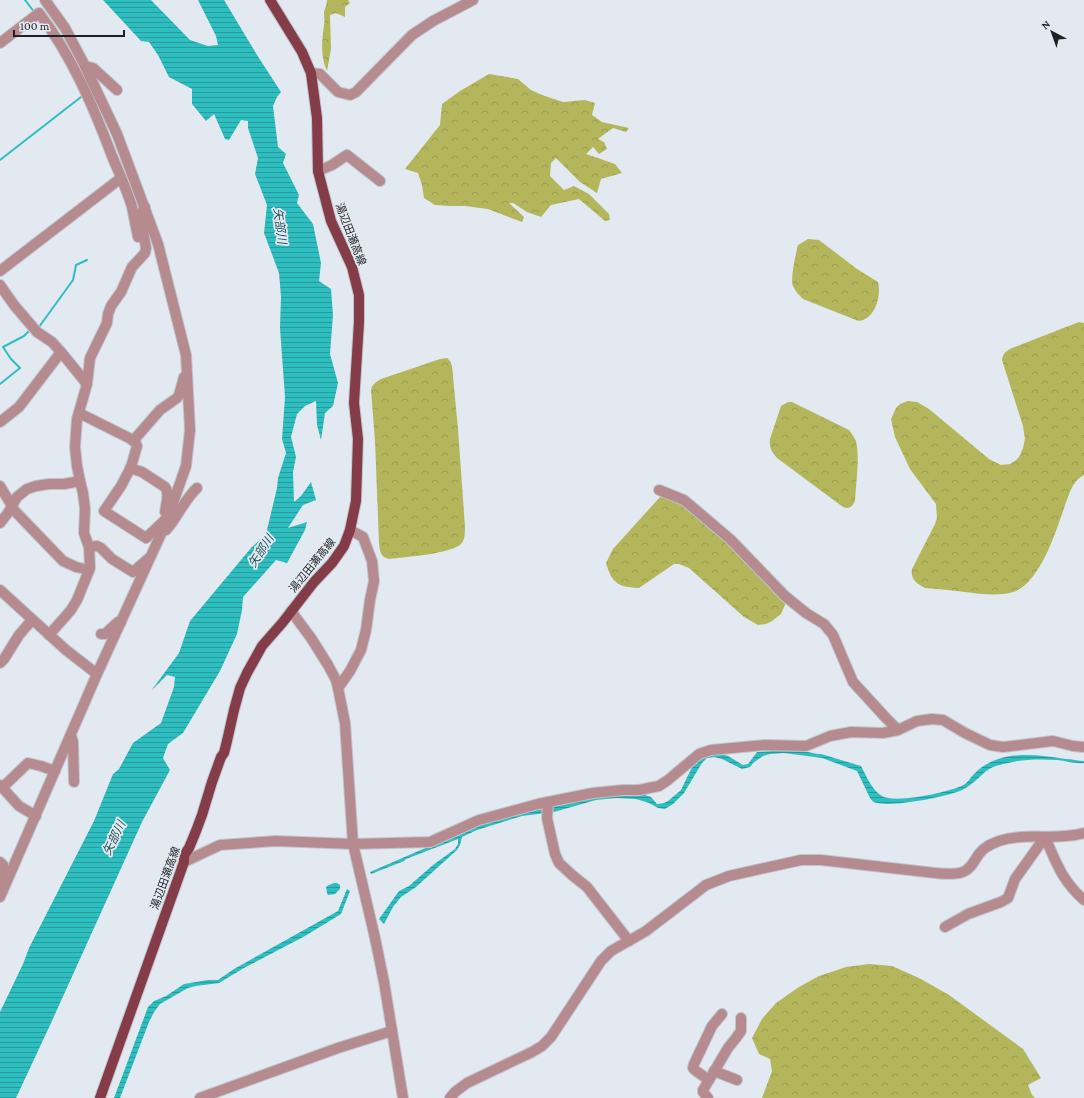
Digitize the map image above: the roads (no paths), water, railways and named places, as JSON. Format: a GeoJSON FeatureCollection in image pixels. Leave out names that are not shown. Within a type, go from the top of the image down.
{"type":"FeatureCollection","features":[{"type":"Feature","properties":{"kind":"main road","name":"湯辺田瀬高線"},"geometry":{"type":"LineString","coordinates":[[100,1098],[184,862],[184,855],[189,848],[196,831],[212,782],[228,742],[240,688],[262,646],[284,622],[291,611],[314,582],[332,563],[344,546],[350,530],[356,501],[358,439],[354,403],[359,322],[359,295],[352,267],[331,221],[318,171],[317,118],[311,74],[302,52],[270,0]]}},
{"type":"Feature","properties":{"kind":"street"},"geometry":{"type":"LineString","coordinates":[[1,888],[36,816],[97,674],[160,536],[186,466],[190,430],[186,355],[158,244],[117,134],[85,66],[65,28],[44,0]]}},
{"type":"Feature","properties":{"kind":"street"},"geometry":{"type":"LineString","coordinates":[[311,74],[320,74],[338,92],[350,95],[356,92],[412,35],[433,21],[472,0]]}},
{"type":"Feature","properties":{"kind":"street"},"geometry":{"type":"LineString","coordinates":[[0,43],[39,13],[52,30],[79,78],[126,188],[140,242],[141,257]]}},
{"type":"Feature","properties":{"kind":"street"},"geometry":{"type":"LineString","coordinates":[[85,66],[93,68],[117,90]]}},
{"type":"Feature","properties":{"kind":"street"},"geometry":{"type":"LineString","coordinates":[[318,171],[332,165],[347,155],[380,181]]}},
{"type":"Feature","properties":{"kind":"street"},"geometry":{"type":"LineString","coordinates":[[0,271],[121,178]]}},
{"type":"Feature","properties":{"kind":"street"},"geometry":{"type":"LineString","coordinates":[[49,635],[78,600],[90,568],[89,547],[84,533],[84,493],[77,466],[75,447],[77,418],[87,384],[90,358],[108,323],[108,314],[111,306],[121,292],[132,267],[145,253],[146,248],[140,215],[145,207]]}},
{"type":"Feature","properties":{"kind":"street"},"geometry":{"type":"LineString","coordinates":[[0,285],[37,332],[52,342],[87,384]]}},
{"type":"Feature","properties":{"kind":"street"},"geometry":{"type":"LineString","coordinates":[[0,422],[19,407],[61,352]]}},
{"type":"Feature","properties":{"kind":"street"},"geometry":{"type":"LineString","coordinates":[[133,441],[160,410],[180,395],[183,379],[187,375]]}},
{"type":"Feature","properties":{"kind":"street"},"geometry":{"type":"LineString","coordinates":[[79,413],[133,441],[137,446],[130,468],[121,486],[104,511],[146,538],[166,519],[168,490],[159,482],[142,472],[130,468]]}},
{"type":"Feature","properties":{"kind":"street"},"geometry":{"type":"LineString","coordinates":[[0,523],[12,507],[17,497],[27,490],[36,486],[80,481]]}},
{"type":"Feature","properties":{"kind":"street"},"geometry":{"type":"LineString","coordinates":[[0,486],[12,507],[63,561],[76,567],[89,570]]}},
{"type":"Feature","properties":{"kind":"street"},"geometry":{"type":"LineString","coordinates":[[160,536],[172,524],[190,494],[197,488]]}},
{"type":"Feature","properties":{"kind":"street"},"geometry":{"type":"LineString","coordinates":[[659,490],[684,500],[730,539],[785,596],[806,613],[824,624],[833,636],[853,682],[898,730]]}},
{"type":"Feature","properties":{"kind":"street"},"geometry":{"type":"LineString","coordinates":[[338,688],[350,671],[361,650],[366,630],[374,581],[372,561],[363,537],[350,530]]}},
{"type":"Feature","properties":{"kind":"street"},"geometry":{"type":"LineString","coordinates":[[89,547],[97,546],[101,548],[112,559],[133,572],[151,556]]}},
{"type":"Feature","properties":{"kind":"street"},"geometry":{"type":"LineString","coordinates":[[0,590],[66,650],[97,674]]}},
{"type":"Feature","properties":{"kind":"street"},"geometry":{"type":"LineString","coordinates":[[291,611],[311,638],[328,665],[336,680],[338,688],[345,723],[353,844],[384,982],[403,1098]]}},
{"type":"Feature","properties":{"kind":"street"},"geometry":{"type":"LineString","coordinates":[[0,663],[19,635],[32,620]]}},
{"type":"Feature","properties":{"kind":"street"},"geometry":{"type":"LineString","coordinates":[[101,634],[105,634],[118,622],[121,622]]}},
{"type":"Feature","properties":{"kind":"street"},"geometry":{"type":"LineString","coordinates":[[184,862],[220,844],[276,840],[353,844],[430,842],[479,820],[538,804],[593,793],[638,790],[659,786],[699,754],[711,750],[765,745],[806,746],[830,736],[851,732],[883,733],[898,730],[918,721],[932,719],[943,720],[990,745],[1002,747],[1052,741],[1084,747]]}},
{"type":"Feature","properties":{"kind":"street"},"geometry":{"type":"LineString","coordinates":[[71,735],[73,742],[74,782]]}},
{"type":"Feature","properties":{"kind":"street"},"geometry":{"type":"LineString","coordinates":[[36,816],[19,806],[1,786],[28,763],[55,771]]}},
{"type":"Feature","properties":{"kind":"street"},"geometry":{"type":"LineString","coordinates":[[548,802],[547,818],[555,854],[559,863],[587,887],[629,941]]}},
{"type":"Feature","properties":{"kind":"street"},"geometry":{"type":"LineString","coordinates":[[450,1098],[467,1083],[542,1046],[551,1037],[601,961],[611,951],[646,930],[706,885],[729,876],[801,860],[821,860],[953,874],[963,872],[970,867],[979,853],[988,845],[1000,840],[1019,837],[1074,836],[1084,833]]}},
{"type":"Feature","properties":{"kind":"street"},"geometry":{"type":"LineString","coordinates":[[1044,837],[1062,875],[1084,900]]}},
{"type":"Feature","properties":{"kind":"street"},"geometry":{"type":"LineString","coordinates":[[945,927],[968,914],[1008,898],[1015,879],[1044,837]]}},
{"type":"Feature","properties":{"kind":"street"},"geometry":{"type":"LineString","coordinates":[[0,862],[3,865],[1,888]]}},
{"type":"Feature","properties":{"kind":"street"},"geometry":{"type":"LineString","coordinates":[[722,1014],[712,1026],[694,1064],[694,1068],[696,1071],[737,1080]]}},
{"type":"Feature","properties":{"kind":"street"},"geometry":{"type":"LineString","coordinates":[[708,1098],[703,1090],[728,1048],[741,1031],[741,1018]]}},
{"type":"Feature","properties":{"kind":"street"},"geometry":{"type":"LineString","coordinates":[[200,1098],[338,1048],[392,1031]]}},
{"type":"Feature","properties":{"kind":"water","name":"矢部川"},"geometry":{"type":"Polygon","coordinates":[[[103,0],[151,0],[190,40],[208,46],[218,45],[216,36],[198,0],[224,0],[281,92],[273,106],[278,147],[286,154],[283,163],[299,195],[297,203],[313,224],[321,263],[319,281],[331,289],[333,315],[330,354],[338,383],[333,406],[325,413],[321,440],[317,425],[316,401],[305,406],[297,414],[291,437],[296,457],[293,472],[294,502],[301,496],[311,482],[316,500],[303,505],[288,528],[307,522],[305,530],[287,563],[276,560],[243,597],[237,634],[220,671],[183,733],[168,744],[163,758],[170,770],[142,822],[16,1098],[0,1098],[0,1012],[29,948],[94,821],[113,774],[119,769],[133,743],[161,723],[174,687],[175,677],[167,675],[151,691],[179,653],[190,621],[251,548],[266,534],[278,478],[286,453],[282,439],[285,397],[280,328],[281,297],[279,273],[264,233],[267,205],[255,174],[258,158],[248,128],[248,121],[241,120],[229,140],[225,139],[214,114],[206,121],[192,104],[192,89],[169,77],[158,55],[149,42],[141,41],[103,0]]]}},
{"type":"Feature","properties":{"kind":"water"},"geometry":{"type":"Polygon","coordinates":[[[784,750],[821,754],[861,766],[878,793],[889,798],[899,799],[924,796],[958,787],[965,784],[976,771],[992,761],[1005,757],[1035,755],[1084,761],[1084,763],[1045,759],[1014,762],[993,767],[967,787],[955,793],[920,801],[885,804],[873,802],[857,771],[822,758],[784,753],[770,754],[763,756],[750,767],[742,769],[722,759],[714,757],[707,758],[702,763],[684,793],[673,804],[665,809],[658,808],[649,803],[636,799],[616,798],[596,800],[554,812],[522,816],[477,830],[462,837],[457,850],[416,887],[401,897],[393,907],[384,924],[379,919],[399,891],[409,886],[433,865],[455,849],[458,844],[458,839],[371,874],[370,872],[477,825],[519,812],[573,800],[626,794],[645,795],[651,797],[657,804],[664,803],[681,790],[694,763],[699,758],[718,753],[728,756],[743,765],[748,764],[757,752],[784,750]]]}},
{"type":"Feature","properties":{"kind":"water"},"geometry":{"type":"Polygon","coordinates":[[[334,883],[340,885],[340,889],[335,894],[328,895],[326,887],[334,883]]]}},
{"type":"Feature","properties":{"kind":"water"},"geometry":{"type":"Polygon","coordinates":[[[347,889],[350,891],[341,914],[305,936],[219,983],[188,988],[160,1004],[149,1022],[120,1098],[114,1098],[148,1007],[154,1001],[166,996],[184,984],[218,980],[234,969],[338,911],[347,889]]]}},
{"type":"Feature","properties":{"kind":"waterway"},"geometry":{"type":"LineString","coordinates":[[25,0],[35,13]]}},
{"type":"Feature","properties":{"kind":"waterway"},"geometry":{"type":"LineString","coordinates":[[0,160],[81,97]]}},
{"type":"Feature","properties":{"kind":"waterway"},"geometry":{"type":"LineString","coordinates":[[40,329],[39,327],[73,280],[76,265],[87,260]]}},
{"type":"Feature","properties":{"kind":"waterway"},"geometry":{"type":"LineString","coordinates":[[0,384],[20,368],[11,359],[3,347],[24,336],[29,331]]}}]}
